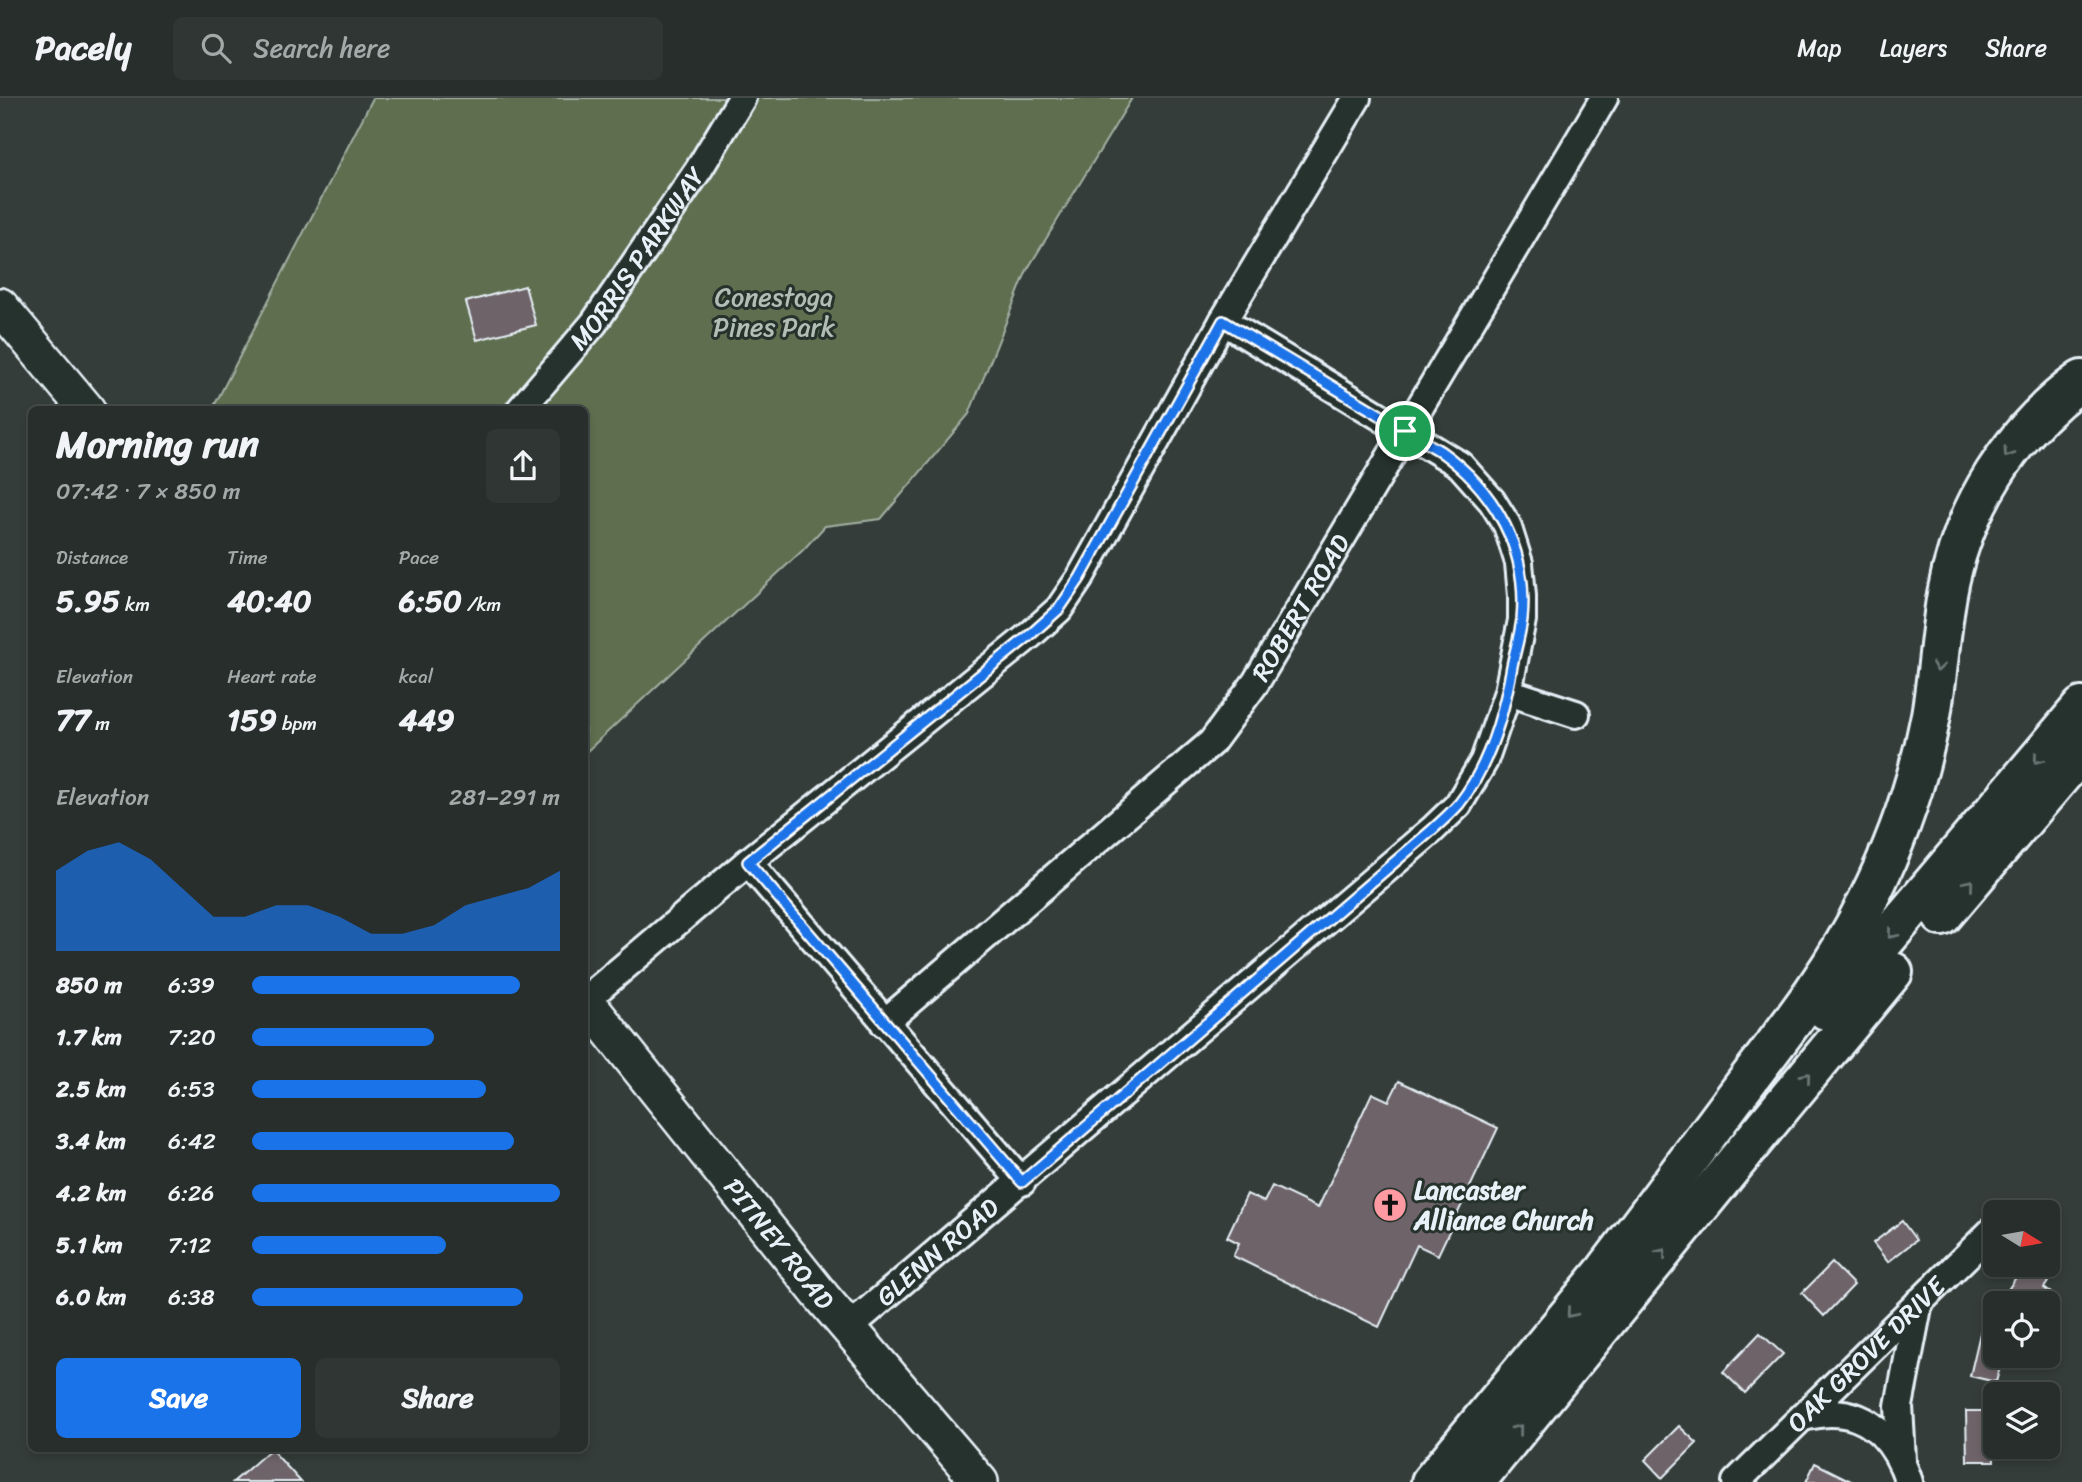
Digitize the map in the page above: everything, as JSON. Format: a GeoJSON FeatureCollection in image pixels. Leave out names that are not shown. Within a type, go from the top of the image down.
{"type":"FeatureCollection","features":[{"type":"Feature","properties":{"kind":"highway"},"geometry":{"type":"LineString","coordinates":[[1608,1267],[1810,998],[1856,925],[1892,847],[1919,766],[1931,714],[1948,593],[1965,533],[1982,495],[2014,444],[2047,409],[2082,380]]}},
{"type":"Feature","properties":{"kind":"highway"},"geometry":{"type":"LineString","coordinates":[[1431,1482],[1712,1142],[1879,949],[2082,707]]}},
{"type":"Feature","properties":{"kind":"highway"},"geometry":{"type":"LineString","coordinates":[[1475,1482],[1734,1163],[2082,751]]}},
{"type":"Feature","properties":{"kind":"main road"},"geometry":{"type":"LineString","coordinates":[[0,306],[84,406]]}},
{"type":"Feature","properties":{"kind":"main road","name":"PITNEY ROAD"},"geometry":{"type":"LineString","coordinates":[[588,1003],[849,1327],[981,1482]]}},
{"type":"Feature","properties":{"kind":"street","name":"MORRIS PARKWAY"},"geometry":{"type":"LineString","coordinates":[[523,406],[594,323],[706,160],[743,98]]}},
{"type":"Feature","properties":{"kind":"street"},"geometry":{"type":"LineString","coordinates":[[588,996],[748,862],[1059,609],[1080,578],[1223,321],[1357,98]]}},
{"type":"Feature","properties":{"kind":"street","name":"ROBERT ROAD"},"geometry":{"type":"LineString","coordinates":[[884,1023],[1212,742],[1256,682],[1604,98]]}},
{"type":"Feature","properties":{"kind":"street","name":"GLENN ROAD"},"geometry":{"type":"LineString","coordinates":[[849,1327],[1422,839],[1458,805],[1484,761],[1508,692],[1522,620],[1519,564],[1510,533],[1492,501],[1469,474],[1440,451],[1223,321]]}},
{"type":"Feature","properties":{"kind":"street"},"geometry":{"type":"LineString","coordinates":[[1508,692],[1576,715]]}},
{"type":"Feature","properties":{"kind":"street"},"geometry":{"type":"LineString","coordinates":[[748,862],[1022,1182]]}},
{"type":"Feature","properties":{"kind":"street","name":"OAK GROVE DRIVE"},"geometry":{"type":"LineString","coordinates":[[1736,1482],[1983,1240]]}},
{"type":"Feature","properties":{"kind":"street"},"geometry":{"type":"LineString","coordinates":[[1906,1471],[1899,1406],[1919,1302]]}},
{"type":"Feature","properties":{"kind":"street"},"geometry":{"type":"LineString","coordinates":[[1803,1416],[1831,1413],[1869,1423],[1888,1439],[1906,1471]]}},
{"type":"Feature","properties":{"kind":"green space","name":"Conestoga Pines Park"},"geometry":{"type":"Polygon","coordinates":[[[373,98],[1132,98],[1027,270],[969,414],[881,519],[825,526],[803,550],[588,750],[588,406],[214,406],[373,98]]]}},
{"type":"Feature","properties":{"kind":"building"},"geometry":{"type":"Polygon","coordinates":[[[525,286],[536,325],[477,340],[466,302],[525,286]]]}},
{"type":"Feature","properties":{"kind":"building","name":"Lancaster Alliance Church"},"geometry":{"type":"Polygon","coordinates":[[[1399,1081],[1498,1128],[1438,1255],[1417,1245],[1379,1327],[1233,1256],[1239,1243],[1227,1237],[1247,1194],[1264,1202],[1272,1186],[1318,1208],[1372,1093],[1389,1101],[1399,1081]]]}},
{"type":"Feature","properties":{"kind":"building"},"geometry":{"type":"Polygon","coordinates":[[[1902,1221],[1916,1240],[1888,1262],[1873,1243],[1902,1221]]]}},
{"type":"Feature","properties":{"kind":"building"},"geometry":{"type":"Polygon","coordinates":[[[1832,1263],[1854,1285],[1824,1316],[1802,1293],[1832,1263]]]}},
{"type":"Feature","properties":{"kind":"building"},"geometry":{"type":"Polygon","coordinates":[[[2016,1278],[2051,1278],[2044,1288],[2048,1291],[2007,1291],[2016,1278]]]}},
{"type":"Feature","properties":{"kind":"building"},"geometry":{"type":"Polygon","coordinates":[[[1983,1329],[1983,1368],[2000,1368],[1996,1382],[1970,1376],[1983,1329]]]}},
{"type":"Feature","properties":{"kind":"building"},"geometry":{"type":"Polygon","coordinates":[[[1760,1333],[1783,1354],[1745,1393],[1723,1372],[1760,1333]]]}},
{"type":"Feature","properties":{"kind":"building"},"geometry":{"type":"Polygon","coordinates":[[[1966,1411],[1983,1411],[1983,1459],[1994,1461],[1967,1461],[1966,1411]]]}},
{"type":"Feature","properties":{"kind":"building"},"geometry":{"type":"Polygon","coordinates":[[[1679,1426],[1697,1443],[1662,1478],[1645,1460],[1679,1426]]]}},
{"type":"Feature","properties":{"kind":"building"},"geometry":{"type":"Polygon","coordinates":[[[268,1452],[274,1452],[301,1482],[233,1482],[268,1452]]]}},
{"type":"Feature","properties":{"kind":"building"},"geometry":{"type":"Polygon","coordinates":[[[1815,1463],[1853,1482],[1806,1482],[1815,1463]]]}},
{"type":"Feature","properties":{"kind":"place","name":"Lancaster Alliance Church"},"geometry":{"type":"Point","coordinates":[1390,1205]}},
{"type":"Feature","properties":{"kind":"route"},"geometry":{"type":"LineString","coordinates":[[1223,321],[1405,431],[1440,451],[1469,474],[1492,501],[1507,525],[1519,564],[1522,620],[1508,692],[1484,761],[1458,805],[1432,830],[1022,1182],[748,862],[1059,609],[1080,578],[1223,321]]}}]}
